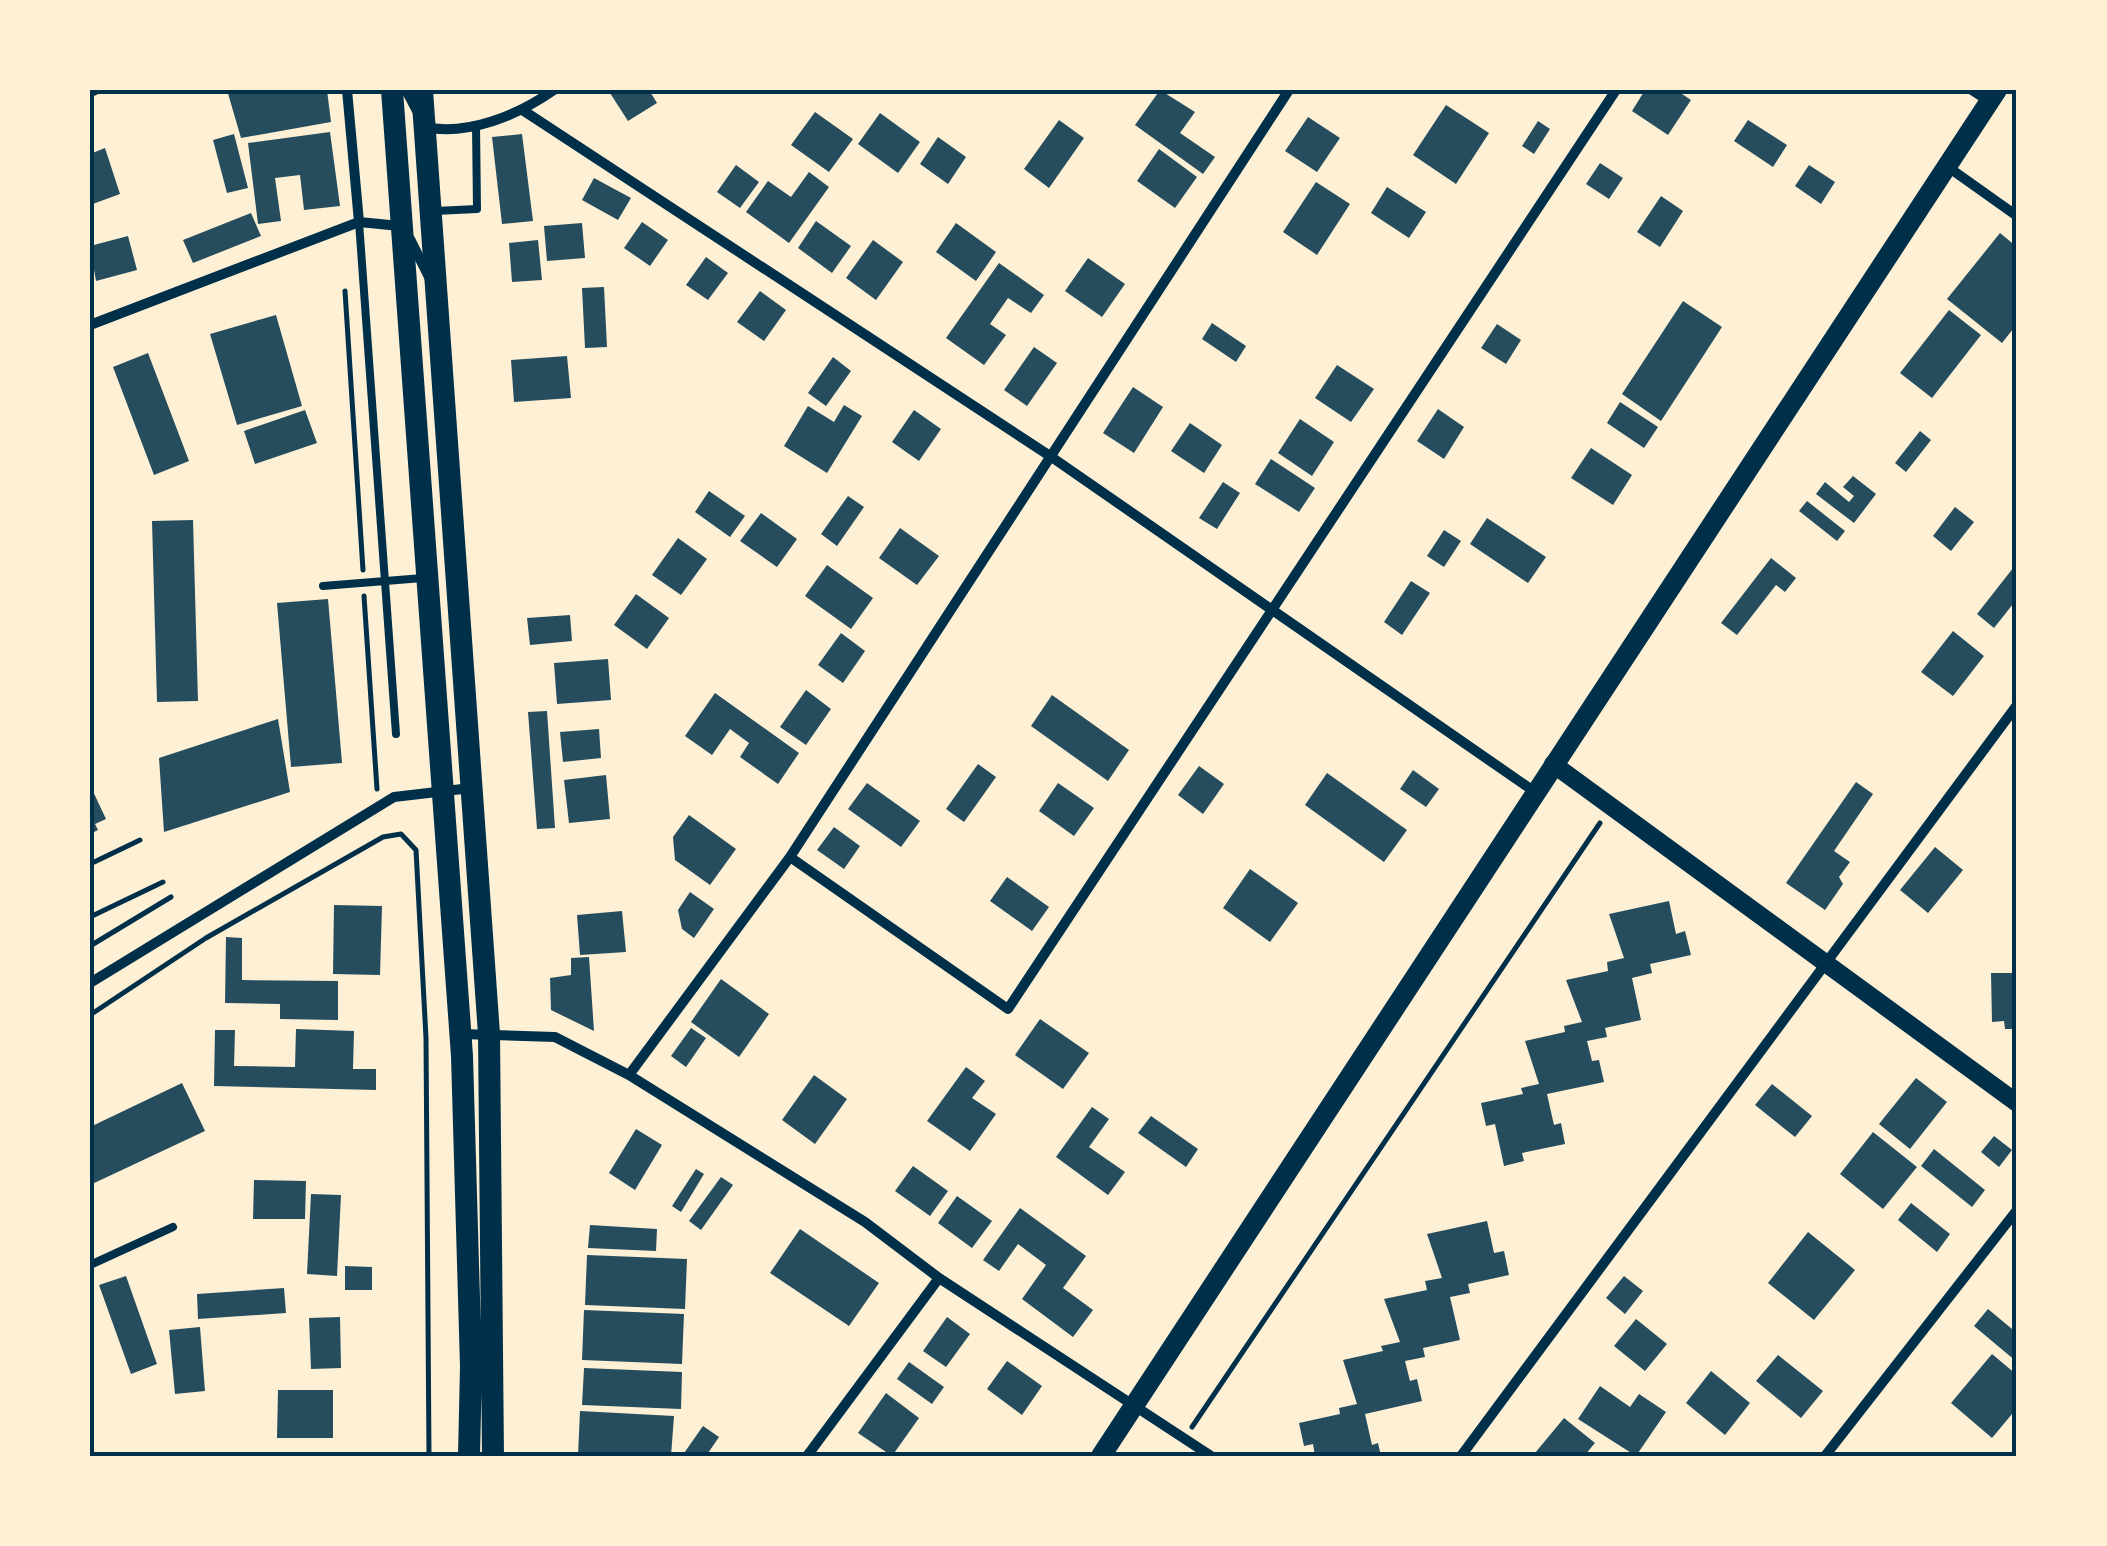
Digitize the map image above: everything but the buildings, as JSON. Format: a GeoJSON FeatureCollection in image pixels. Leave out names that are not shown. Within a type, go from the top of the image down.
{"type":"FeatureCollection","features":[{"type":"Feature","properties":{"kind":"main road"},"geometry":{"type":"LineString","coordinates":[[392,90],[461,1034],[471,1367],[469,1456]]}},
{"type":"Feature","properties":{"kind":"main road"},"geometry":{"type":"LineString","coordinates":[[422,90],[488,1034],[493,1456]]}},
{"type":"Feature","properties":{"kind":"main road"},"geometry":{"type":"LineString","coordinates":[[1102,1456],[1948,166],[1986,94]]}},
{"type":"Feature","properties":{"kind":"street"},"geometry":{"type":"LineString","coordinates":[[347,90],[359,222]]}},
{"type":"Feature","properties":{"kind":"street"},"geometry":{"type":"LineString","coordinates":[[406,90],[425,128],[457,130],[524,111],[554,90]]}},
{"type":"Feature","properties":{"kind":"street"},"geometry":{"type":"LineString","coordinates":[[629,1075],[790,857],[1289,90]]}},
{"type":"Feature","properties":{"kind":"street"},"geometry":{"type":"LineString","coordinates":[[790,857],[1008,1008],[1616,90]]}},
{"type":"Feature","properties":{"kind":"street"},"geometry":{"type":"LineString","coordinates":[[524,111],[1050,456],[1534,792]]}},
{"type":"Feature","properties":{"kind":"street"},"geometry":{"type":"LineString","coordinates":[[1948,166],[2017,216]]}},
{"type":"Feature","properties":{"kind":"street"},"geometry":{"type":"LineString","coordinates":[[90,325],[359,222],[404,227],[436,292]]}},
{"type":"Feature","properties":{"kind":"street"},"geometry":{"type":"LineString","coordinates":[[1461,1456],[2017,706]]}},
{"type":"Feature","properties":{"kind":"street"},"geometry":{"type":"LineString","coordinates":[[1554,764],[2017,1103]]}},
{"type":"Feature","properties":{"kind":"street"},"geometry":{"type":"LineString","coordinates":[[90,983],[394,796],[472,788]]}},
{"type":"Feature","properties":{"kind":"street"},"geometry":{"type":"LineString","coordinates":[[461,1034],[554,1037],[629,1075],[865,1222],[939,1278],[1211,1456]]}},
{"type":"Feature","properties":{"kind":"street"},"geometry":{"type":"LineString","coordinates":[[1825,1456],[2017,1210]]}},
{"type":"Feature","properties":{"kind":"street"},"geometry":{"type":"LineString","coordinates":[[807,1456],[939,1278]]}},
{"type":"Feature","properties":{"kind":"lane"},"geometry":{"type":"LineString","coordinates":[[431,212],[477,209],[476,125]]}},
{"type":"Feature","properties":{"kind":"lane"},"geometry":{"type":"LineString","coordinates":[[359,222],[396,734]]}},
{"type":"Feature","properties":{"kind":"lane"},"geometry":{"type":"LineString","coordinates":[[323,586],[429,578]]}},
{"type":"Feature","properties":{"kind":"lane"},"geometry":{"type":"LineString","coordinates":[[90,1265],[173,1227]]}},
{"type":"Feature","properties":{"kind":"path"},"geometry":{"type":"LineString","coordinates":[[344,278],[377,792]]}},
{"type":"Feature","properties":{"kind":"path"},"geometry":{"type":"LineString","coordinates":[[1184,1438],[1612,804]]}},
{"type":"Feature","properties":{"kind":"path"},"geometry":{"type":"LineString","coordinates":[[90,1015],[206,938],[383,837],[400,834],[416,850],[426,1038],[428,1456]]}},
{"type":"Feature","properties":{"kind":"path"},"geometry":{"type":"LineString","coordinates":[[90,864],[140,840]]}},
{"type":"Feature","properties":{"kind":"path"},"geometry":{"type":"LineString","coordinates":[[90,917],[163,882]]}},
{"type":"Feature","properties":{"kind":"path"},"geometry":{"type":"LineString","coordinates":[[90,946],[170,897]]}}]}
